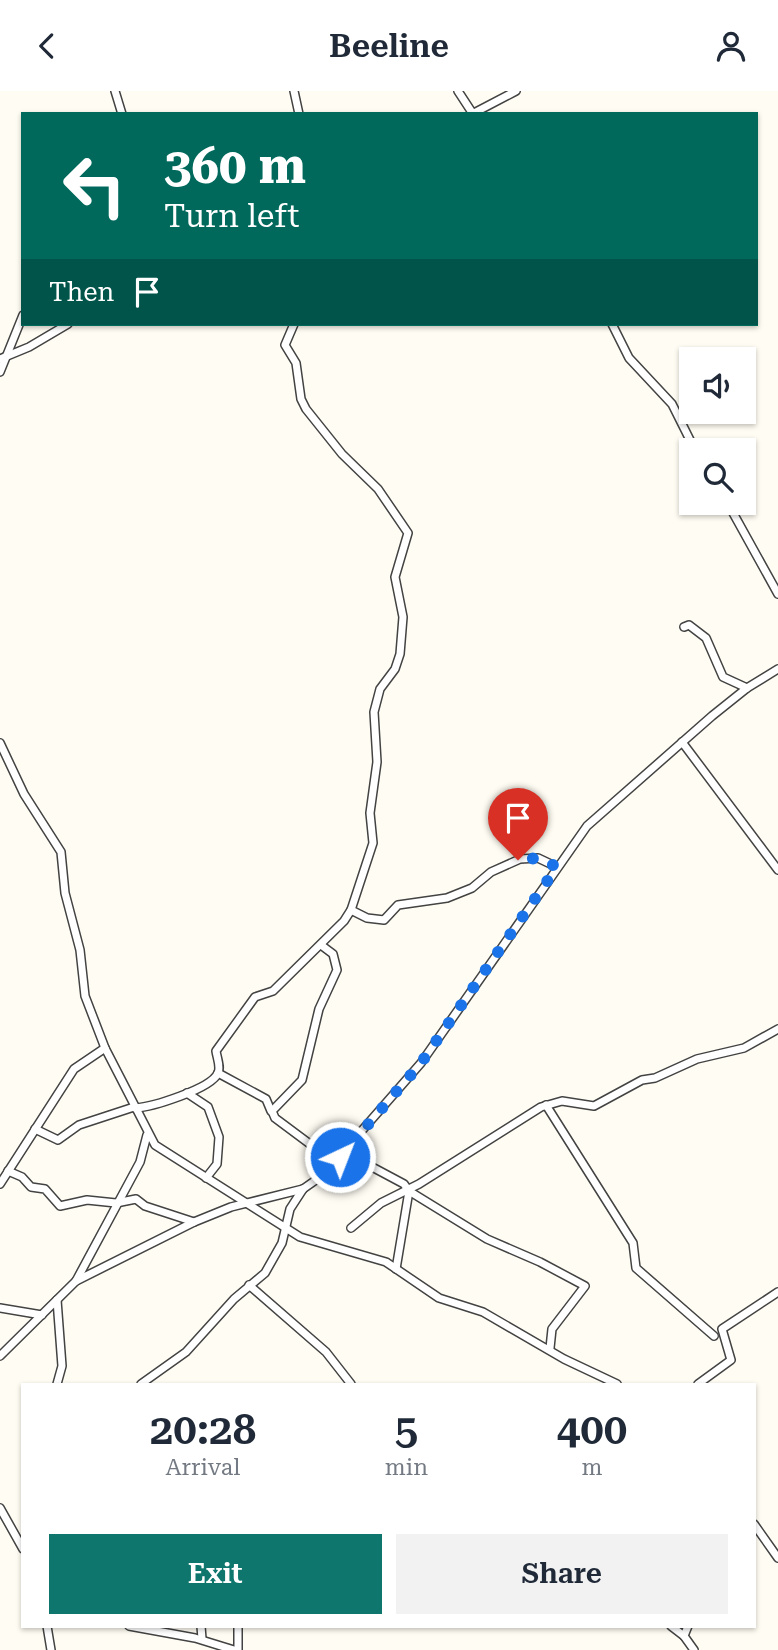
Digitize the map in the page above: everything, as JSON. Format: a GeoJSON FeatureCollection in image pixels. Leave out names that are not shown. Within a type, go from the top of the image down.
{"type":"FeatureCollection","features":[{"type":"Feature","properties":{"kind":"street"},"geometry":{"type":"LineString","coordinates":[[115,91],[121,112]]}},
{"type":"Feature","properties":{"kind":"street"},"geometry":{"type":"LineString","coordinates":[[295,91],[299,112]]}},
{"type":"Feature","properties":{"kind":"street"},"geometry":{"type":"LineString","coordinates":[[458,91],[471,112]]}},
{"type":"Feature","properties":{"kind":"street"},"geometry":{"type":"LineString","coordinates":[[476,112],[516,91]]}},
{"type":"Feature","properties":{"kind":"street"},"geometry":{"type":"LineString","coordinates":[[0,372],[21,319]]}},
{"type":"Feature","properties":{"kind":"street"},"geometry":{"type":"LineString","coordinates":[[0,359],[30,347],[65,326]]}},
{"type":"Feature","properties":{"kind":"street"},"geometry":{"type":"LineString","coordinates":[[218,1073],[216,1051],[255,997],[273,991],[321,945],[351,910],[373,843],[370,813],[377,762],[374,712],[380,689],[395,669],[400,654],[403,617],[395,577],[408,533],[385,498],[335,447],[303,405],[296,363],[285,345],[293,326]]}},
{"type":"Feature","properties":{"kind":"street"},"geometry":{"type":"LineString","coordinates":[[613,326],[629,358],[672,404],[689,438]]}},
{"type":"Feature","properties":{"kind":"street"},"geometry":{"type":"LineString","coordinates":[[734,515],[778,594]]}},
{"type":"Feature","properties":{"kind":"street"},"geometry":{"type":"LineString","coordinates":[[684,627],[689,625],[705,636],[723,677],[747,688]]}},
{"type":"Feature","properties":{"kind":"street"},"geometry":{"type":"LineString","coordinates":[[76,1281],[194,1222],[249,1202],[303,1189],[323,1175],[421,1063],[557,867],[599,812],[747,688],[778,669]]}},
{"type":"Feature","properties":{"kind":"street"},"geometry":{"type":"LineString","coordinates":[[682,742],[778,870]]}},
{"type":"Feature","properties":{"kind":"street"},"geometry":{"type":"LineString","coordinates":[[0,743],[24,794],[61,852],[65,893],[80,950],[85,996],[105,1048],[147,1135],[157,1148],[249,1202],[285,1229],[315,1243],[371,1257],[396,1269],[439,1298],[483,1312],[550,1348],[564,1359],[615,1383]]}},
{"type":"Feature","properties":{"kind":"street"},"geometry":{"type":"LineString","coordinates":[[351,910],[367,918],[384,920],[398,905],[447,898],[472,888],[491,872],[520,859],[538,858],[557,867]]}},
{"type":"Feature","properties":{"kind":"street"},"geometry":{"type":"LineString","coordinates":[[273,1114],[274,1107],[302,1080],[319,1009],[337,970],[333,954],[321,945]]}},
{"type":"Feature","properties":{"kind":"street"},"geometry":{"type":"LineString","coordinates":[[351,1228],[381,1203],[408,1190],[546,1105],[562,1101],[594,1106],[642,1080],[655,1078],[697,1059],[744,1048],[778,1029]]}},
{"type":"Feature","properties":{"kind":"street"},"geometry":{"type":"LineString","coordinates":[[0,1184],[75,1069],[105,1048]]}},
{"type":"Feature","properties":{"kind":"street"},"geometry":{"type":"LineString","coordinates":[[35,1129],[58,1140],[79,1125],[187,1093],[208,1083],[218,1073]]}},
{"type":"Feature","properties":{"kind":"street"},"geometry":{"type":"LineString","coordinates":[[218,1073],[266,1100],[273,1114],[334,1161]]}},
{"type":"Feature","properties":{"kind":"street"},"geometry":{"type":"LineString","coordinates":[[187,1093],[208,1107],[219,1137],[217,1164],[206,1178]]}},
{"type":"Feature","properties":{"kind":"street"},"geometry":{"type":"LineString","coordinates":[[546,1105],[633,1243],[636,1268],[714,1336]]}},
{"type":"Feature","properties":{"kind":"street"},"geometry":{"type":"LineString","coordinates":[[0,1356],[76,1281],[139,1162],[147,1135]]}},
{"type":"Feature","properties":{"kind":"street"},"geometry":{"type":"LineString","coordinates":[[344,1152],[487,1239],[540,1262],[585,1286],[552,1329],[550,1348]]}},
{"type":"Feature","properties":{"kind":"street"},"geometry":{"type":"LineString","coordinates":[[8,1171],[22,1177],[32,1187],[45,1189],[60,1206],[87,1200],[116,1203],[136,1199],[145,1206],[194,1222]]}},
{"type":"Feature","properties":{"kind":"street"},"geometry":{"type":"LineString","coordinates":[[142,1383],[187,1352],[272,1262],[290,1209],[303,1189]]}},
{"type":"Feature","properties":{"kind":"street"},"geometry":{"type":"LineString","coordinates":[[396,1269],[399,1237],[410,1198],[408,1190]]}},
{"type":"Feature","properties":{"kind":"street"},"geometry":{"type":"LineString","coordinates":[[249,1285],[326,1352],[350,1383]]}},
{"type":"Feature","properties":{"kind":"street"},"geometry":{"type":"LineString","coordinates":[[699,1383],[731,1360],[722,1329],[778,1291]]}},
{"type":"Feature","properties":{"kind":"street"},"geometry":{"type":"LineString","coordinates":[[57,1300],[62,1366],[57,1383]]}},
{"type":"Feature","properties":{"kind":"street"},"geometry":{"type":"LineString","coordinates":[[0,1308],[42,1315]]}},
{"type":"Feature","properties":{"kind":"street"},"geometry":{"type":"LineString","coordinates":[[0,1508],[21,1545]]}},
{"type":"Feature","properties":{"kind":"street"},"geometry":{"type":"LineString","coordinates":[[756,1530],[778,1558]]}},
{"type":"Feature","properties":{"kind":"street"},"geometry":{"type":"LineString","coordinates":[[47,1628],[51,1650]]}},
{"type":"Feature","properties":{"kind":"street"},"geometry":{"type":"LineString","coordinates":[[141,1628],[202,1639],[236,1650],[238,1628]]}},
{"type":"Feature","properties":{"kind":"street"},"geometry":{"type":"LineString","coordinates":[[182,1628],[189,1636]]}},
{"type":"Feature","properties":{"kind":"street"},"geometry":{"type":"LineString","coordinates":[[201,1628],[202,1639]]}},
{"type":"Feature","properties":{"kind":"street"},"geometry":{"type":"LineString","coordinates":[[674,1628],[684,1636],[694,1650]]}},
{"type":"Feature","properties":{"kind":"street"},"geometry":{"type":"LineString","coordinates":[[684,1636],[687,1628]]}},
{"type":"Feature","properties":{"kind":"route"},"geometry":{"type":"LineString","coordinates":[[340,1157],[421,1063],[557,867],[538,858],[518,860]]}}]}
